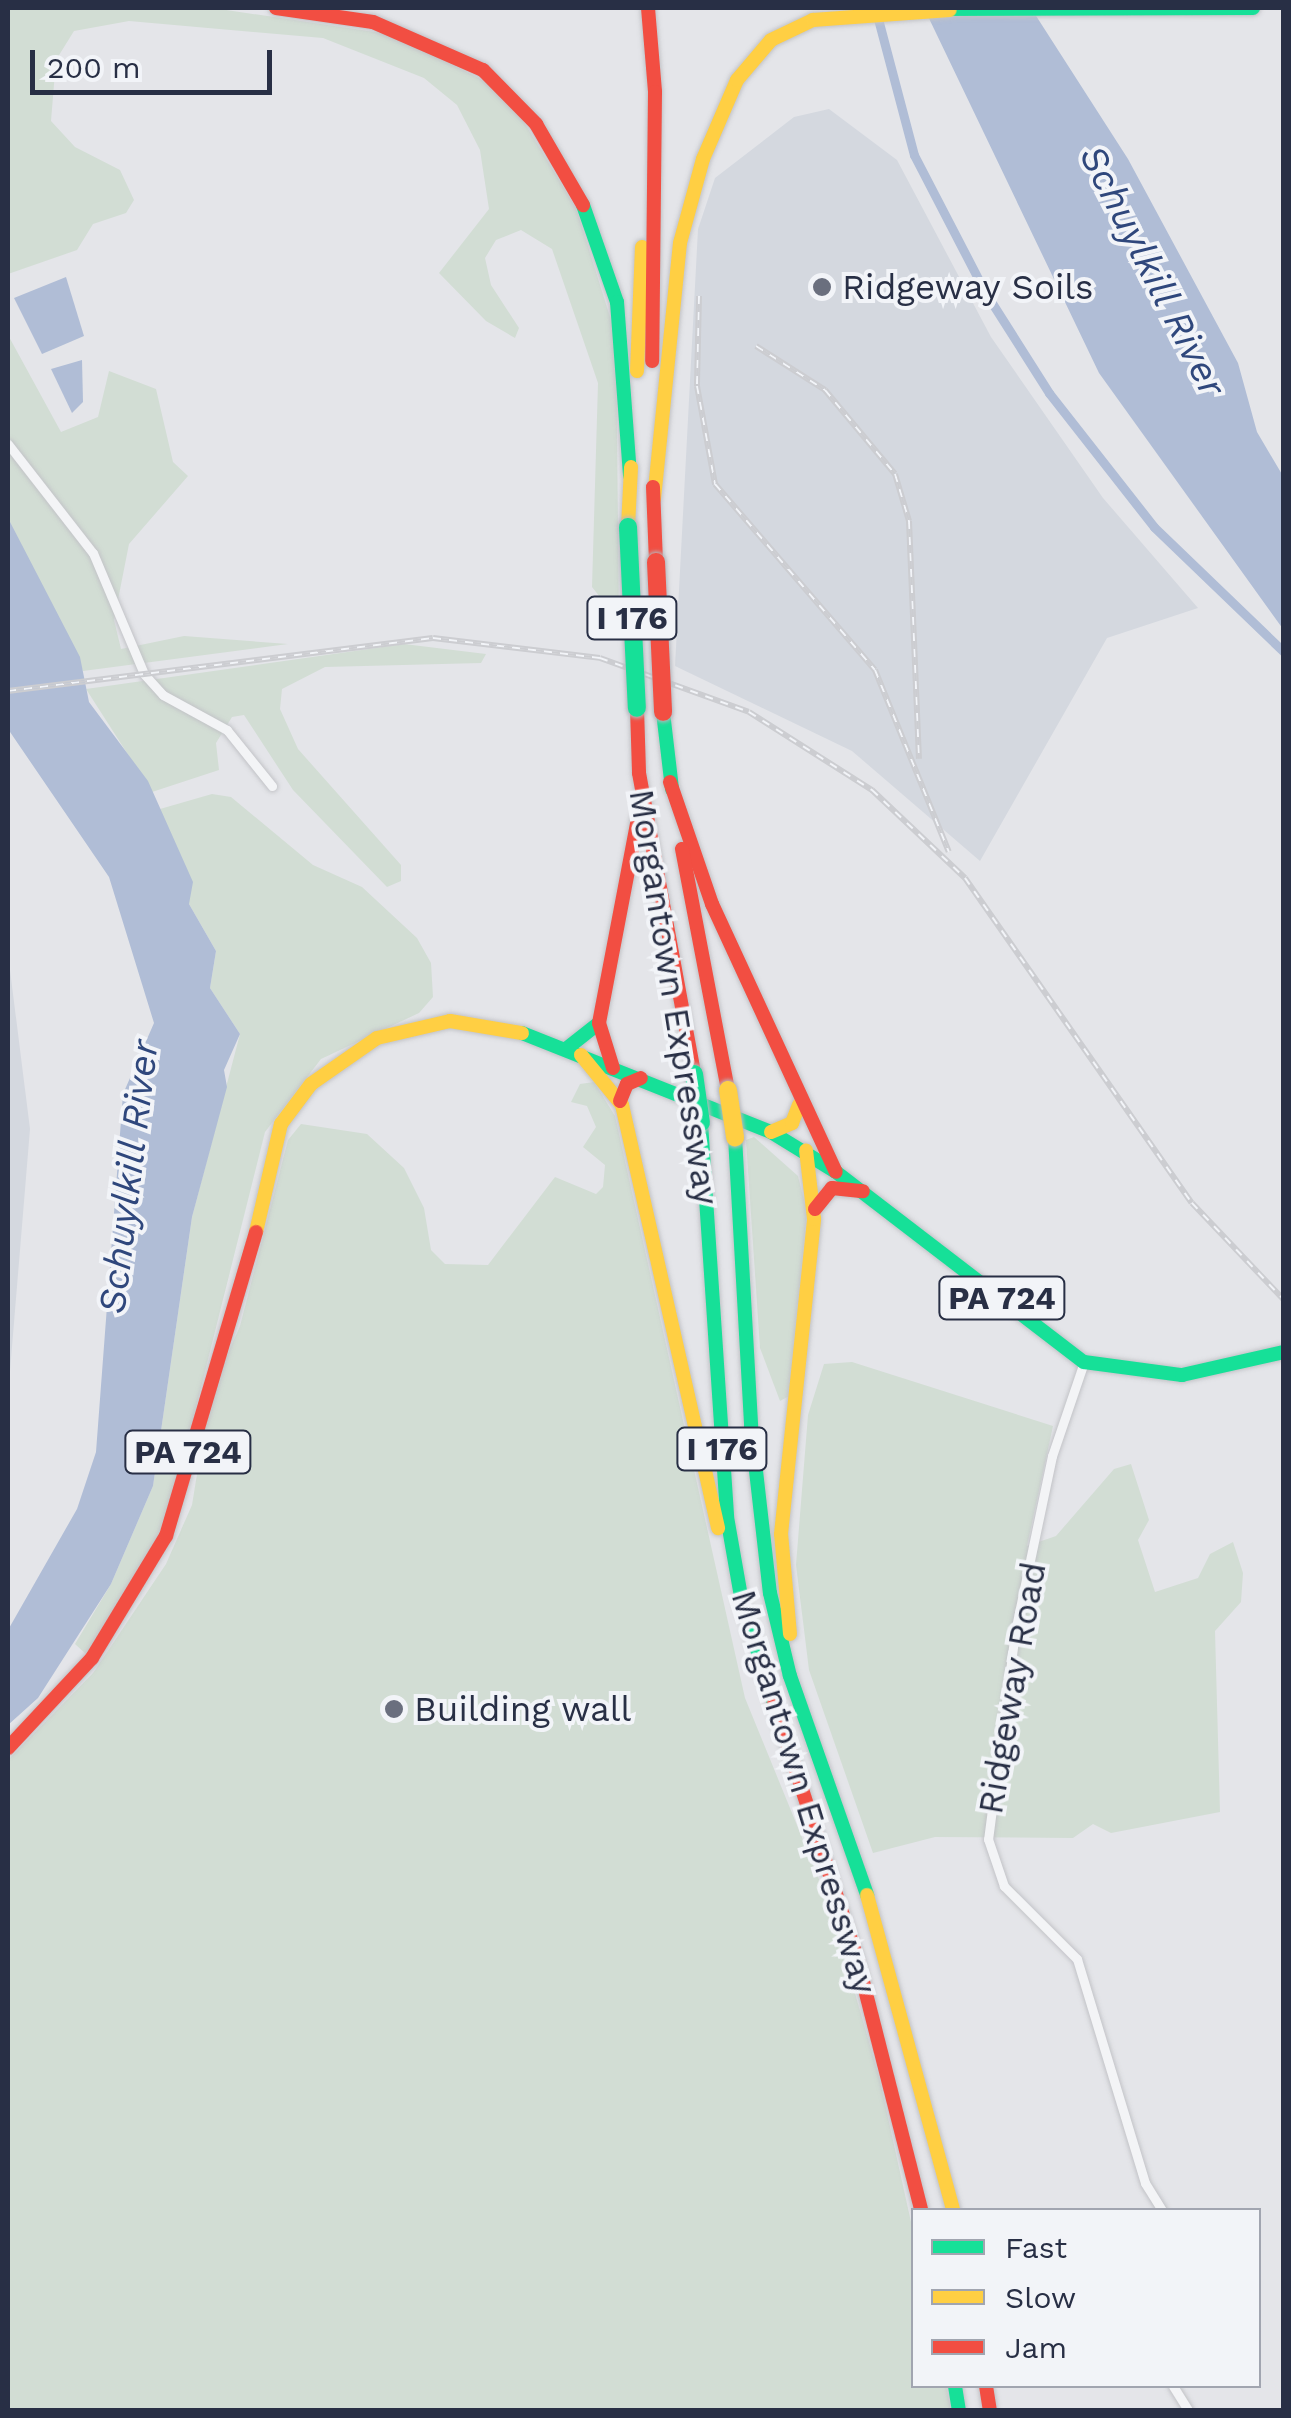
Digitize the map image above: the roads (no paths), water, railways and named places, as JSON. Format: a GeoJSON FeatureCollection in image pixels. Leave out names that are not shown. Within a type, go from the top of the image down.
{"type":"FeatureCollection","features":[{"type":"Feature","properties":{"kind":"main road"},"geometry":{"type":"LineString","coordinates":[[276,8],[373,22],[438,45],[484,70],[536,124],[583,205],[614,290],[628,381],[630,476]]}},
{"type":"Feature","properties":{"kind":"main road"},"geometry":{"type":"LineString","coordinates":[[654,500],[674,273],[720,112],[748,64],[780,34],[823,17],[871,10],[1100,13],[1253,8]]}},
{"type":"Feature","properties":{"kind":"main road"},"geometry":{"type":"LineString","coordinates":[[630,476],[648,108],[645,11]]}},
{"type":"Feature","properties":{"kind":"main road"},"geometry":{"type":"LineString","coordinates":[[645,11],[654,500]]}},
{"type":"Feature","properties":{"kind":"main road","name":"Morgantown Expressway"},"geometry":{"type":"LineString","coordinates":[[630,476],[628,527],[638,773],[700,1123],[727,1517],[742,1602],[789,1768],[848,1932],[920,2208]]}},
{"type":"Feature","properties":{"kind":"main road","name":"Morgantown Expressway"},"geometry":{"type":"LineString","coordinates":[[654,500],[663,712],[670,782],[735,1137],[758,1514],[790,1676],[888,1954],[952,2208]]}},
{"type":"Feature","properties":{"kind":"main road"},"geometry":{"type":"LineString","coordinates":[[638,773],[636,860],[599,1023],[574,1052],[620,1101],[738,1613],[789,1768]]}},
{"type":"Feature","properties":{"kind":"main road"},"geometry":{"type":"LineString","coordinates":[[670,782],[712,904],[799,1105],[836,1172]]}},
{"type":"Feature","properties":{"kind":"main road","name":"PA 724"},"geometry":{"type":"LineString","coordinates":[[8,1748],[92,1658],[166,1536],[200,1404],[252,1256],[274,1140],[300,1096],[359,1047],[423,1025],[479,1022],[574,1052],[772,1132],[836,1172],[1084,1362],[1166,1376],[1284,1352]]}},
{"type":"Feature","properties":{"kind":"main road"},"geometry":{"type":"LineString","coordinates":[[599,1023],[613,1068]]}},
{"type":"Feature","properties":{"kind":"main road"},"geometry":{"type":"LineString","coordinates":[[620,1101],[627,1084],[640,1078]]}},
{"type":"Feature","properties":{"kind":"main road"},"geometry":{"type":"LineString","coordinates":[[772,1132],[792,1123],[799,1105]]}},
{"type":"Feature","properties":{"kind":"main road"},"geometry":{"type":"LineString","coordinates":[[806,1150],[814,1210],[781,1534],[790,1638],[820,1756]]}},
{"type":"Feature","properties":{"kind":"main road"},"geometry":{"type":"LineString","coordinates":[[814,1210],[832,1188],[863,1192]]}},
{"type":"Feature","properties":{"kind":"street"},"geometry":{"type":"LineString","coordinates":[[8,444],[93,553],[144,674],[163,695],[228,730],[272,786]]}},
{"type":"Feature","properties":{"kind":"street","name":"Ridgeway Road"},"geometry":{"type":"LineString","coordinates":[[1084,1362],[1052,1456],[1014,1632],[988,1839],[1004,1886],[1077,1959],[1144,2183],[1161,2208]]}},
{"type":"Feature","properties":{"kind":"street"},"geometry":{"type":"LineString","coordinates":[[1174,2388],[1188,2410]]}},
{"type":"Feature","properties":{"kind":"water","name":"Schuylkill River"},"geometry":{"type":"Polygon","coordinates":[[[924,8],[1031,8],[1128,159],[1238,363],[1257,432],[1283,476],[1283,629],[1099,373],[924,8]]]}},
{"type":"Feature","properties":{"kind":"water"},"geometry":{"type":"Polygon","coordinates":[[[66,277],[84,336],[42,354],[14,298],[66,277]]]}},
{"type":"Feature","properties":{"kind":"water"},"geometry":{"type":"Polygon","coordinates":[[[82,360],[83,402],[72,413],[51,369],[82,360]]]}},
{"type":"Feature","properties":{"kind":"water","name":"Schuylkill River"},"geometry":{"type":"Polygon","coordinates":[[[8,518],[80,657],[89,702],[148,781],[193,882],[189,904],[216,951],[210,988],[240,1034],[224,1070],[227,1087],[192,1217],[153,1486],[111,1584],[38,1698],[8,1725],[8,1630],[77,1509],[96,1452],[123,1094],[154,1023],[109,877],[8,729],[8,518]]]}},
{"type":"Feature","properties":{"kind":"waterway"},"geometry":{"type":"LineString","coordinates":[[877,15],[914,155],[985,292],[1049,393],[1154,527],[1284,652]]}},
{"type":"Feature","properties":{"kind":"railway"},"geometry":{"type":"LineString","coordinates":[[699,296],[697,386],[715,484],[875,670],[949,852]]}},
{"type":"Feature","properties":{"kind":"railway"},"geometry":{"type":"LineString","coordinates":[[756,346],[825,390],[895,474],[909,521],[919,759]]}},
{"type":"Feature","properties":{"kind":"railway"},"geometry":{"type":"LineString","coordinates":[[8,691],[433,638],[600,658],[749,712],[872,790],[965,878],[1192,1203],[1284,1300]]}},
{"type":"Feature","properties":{"kind":"place","name":"Ridgeway Soils"},"geometry":{"type":"Point","coordinates":[822,287]}},
{"type":"Feature","properties":{"kind":"place","name":"Building wall"},"geometry":{"type":"Point","coordinates":[394,1709]}}]}
